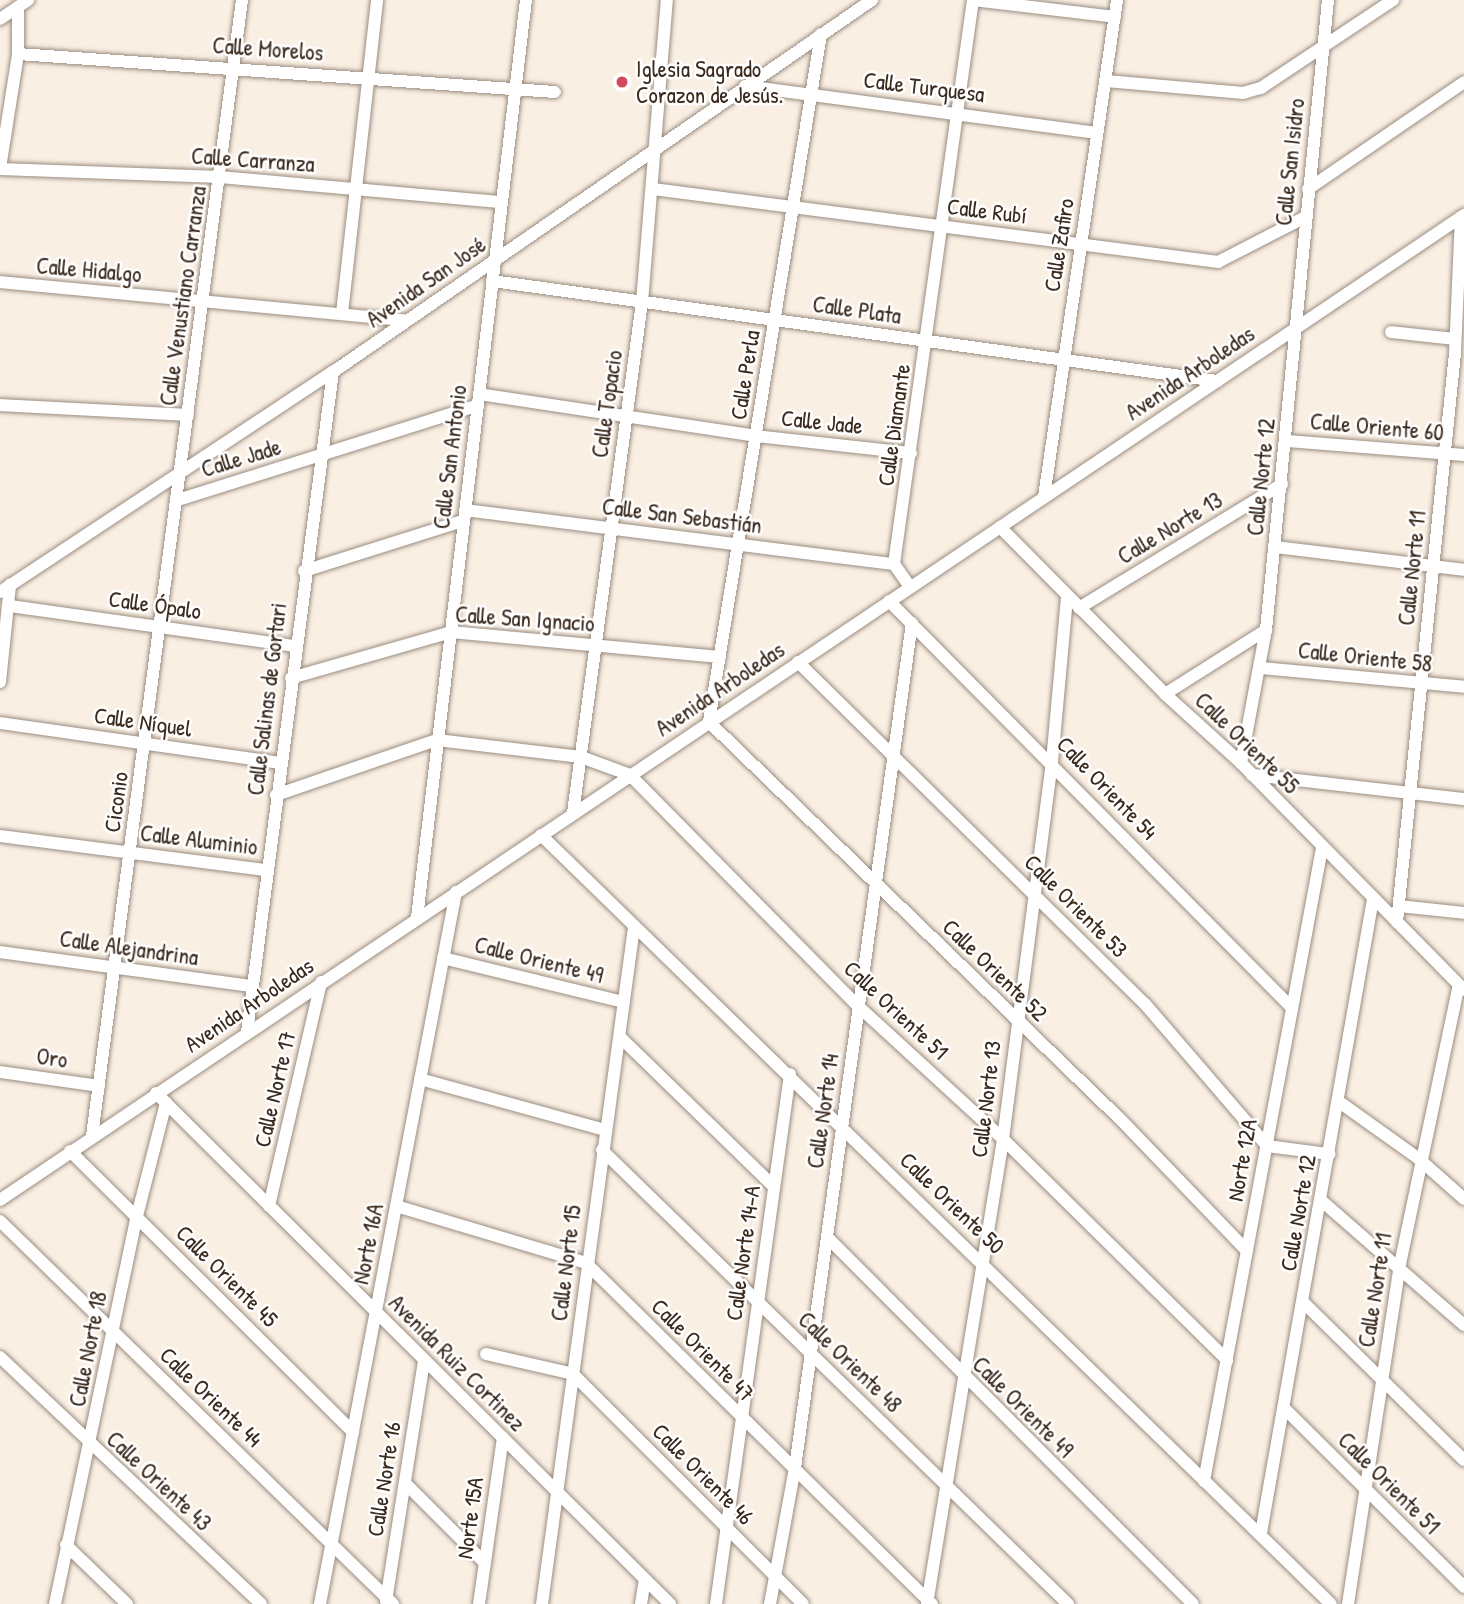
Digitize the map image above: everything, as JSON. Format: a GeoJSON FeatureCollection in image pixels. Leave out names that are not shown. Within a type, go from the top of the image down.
{"type":"FeatureCollection","features":[{"type":"Feature","properties":{"kind":"street","name":"Calle Venustiano Carranza"},"geometry":{"type":"LineString","coordinates":[[181,473],[242,0]]}},
{"type":"Feature","properties":{"kind":"street"},"geometry":{"type":"LineString","coordinates":[[342,313],[377,0]]}},
{"type":"Feature","properties":{"kind":"street","name":"Calle San Antonio"},"geometry":{"type":"LineString","coordinates":[[417,918],[526,0]]}},
{"type":"Feature","properties":{"kind":"street","name":"Calle Topacio"},"geometry":{"type":"LineString","coordinates":[[573,813],[642,302],[667,0]]}},
{"type":"Feature","properties":{"kind":"street","name":"Avenida San José"},"geometry":{"type":"LineString","coordinates":[[5,588],[333,372],[654,147],[872,0]]}},
{"type":"Feature","properties":{"kind":"street"},"geometry":{"type":"LineString","coordinates":[[973,0],[1115,17]]}},
{"type":"Feature","properties":{"kind":"street","name":"Calle Diamante"},"geometry":{"type":"LineString","coordinates":[[894,564],[944,227],[973,0]]}},
{"type":"Feature","properties":{"kind":"street","name":"Calle Zafiro"},"geometry":{"type":"LineString","coordinates":[[1044,497],[1062,357],[1117,0]]}},
{"type":"Feature","properties":{"kind":"street","name":"Calle San Isidro"},"geometry":{"type":"LineString","coordinates":[[1293,328],[1328,0]]}},
{"type":"Feature","properties":{"kind":"street"},"geometry":{"type":"LineString","coordinates":[[1106,81],[1243,93],[1261,88],[1393,0]]}},
{"type":"Feature","properties":{"kind":"street"},"geometry":{"type":"LineString","coordinates":[[0,168],[18,54],[11,10]]}},
{"type":"Feature","properties":{"kind":"street","name":"Calle Perla"},"geometry":{"type":"LineString","coordinates":[[709,722],[821,34]]}},
{"type":"Feature","properties":{"kind":"street","name":"Calle Morelos"},"geometry":{"type":"LineString","coordinates":[[18,54],[232,67],[555,92]]}},
{"type":"Feature","properties":{"kind":"street"},"geometry":{"type":"LineString","coordinates":[[1308,189],[1464,82]]}},
{"type":"Feature","properties":{"kind":"street","name":"Calle Turquesa"},"geometry":{"type":"LineString","coordinates":[[746,86],[957,111],[1097,133]]}},
{"type":"Feature","properties":{"kind":"street","name":"Calle Carranza"},"geometry":{"type":"LineString","coordinates":[[0,168],[220,177],[502,202]]}},
{"type":"Feature","properties":{"kind":"street","name":"Calle Rubí"},"geometry":{"type":"LineString","coordinates":[[653,189],[1218,262],[1305,217]]}},
{"type":"Feature","properties":{"kind":"street","name":"Avenida Arboledas"},"geometry":{"type":"LineString","coordinates":[[0,1200],[1463,216]]}},
{"type":"Feature","properties":{"kind":"street","name":"Calle Norte 11"},"geometry":{"type":"LineString","coordinates":[[1397,922],[1444,453],[1458,346],[1463,216]]}},
{"type":"Feature","properties":{"kind":"street","name":"Calle Plata"},"geometry":{"type":"LineString","coordinates":[[492,281],[1062,357],[1217,381]]}},
{"type":"Feature","properties":{"kind":"street","name":"Calle Hidalgo"},"geometry":{"type":"LineString","coordinates":[[0,282],[405,320]]}},
{"type":"Feature","properties":{"kind":"street","name":"Calle Norte 12"},"geometry":{"type":"LineString","coordinates":[[1241,763],[1261,668],[1266,630],[1287,440],[1293,328]]}},
{"type":"Feature","properties":{"kind":"street"},"geometry":{"type":"LineString","coordinates":[[1391,332],[1458,346]]}},
{"type":"Feature","properties":{"kind":"street","name":"Calle Salinas de Gortari"},"geometry":{"type":"LineString","coordinates":[[247,1032],[304,571],[333,372]]}},
{"type":"Feature","properties":{"kind":"street","name":"Calle Jade"},"geometry":{"type":"LineString","coordinates":[[178,500],[323,455],[478,400],[911,453]]}},
{"type":"Feature","properties":{"kind":"street"},"geometry":{"type":"LineString","coordinates":[[0,405],[188,415]]}},
{"type":"Feature","properties":{"kind":"street","name":"Calle Oriente 60"},"geometry":{"type":"LineString","coordinates":[[1287,440],[1464,455]]}},
{"type":"Feature","properties":{"kind":"street","name":"Ciconio"},"geometry":{"type":"LineString","coordinates":[[92,1136],[181,473]]}},
{"type":"Feature","properties":{"kind":"street","name":"Calle Norte 13"},"geometry":{"type":"LineString","coordinates":[[1079,608],[1282,484]]}},
{"type":"Feature","properties":{"kind":"street","name":"Calle San Sebastián"},"geometry":{"type":"LineString","coordinates":[[304,571],[464,515],[610,528],[894,564]]}},
{"type":"Feature","properties":{"kind":"street","name":"Calle Oriente 55"},"geometry":{"type":"LineString","coordinates":[[999,527],[1165,694],[1241,763],[1462,988]]}},
{"type":"Feature","properties":{"kind":"street"},"geometry":{"type":"LineString","coordinates":[[1275,547],[1464,570]]}},
{"type":"Feature","properties":{"kind":"street"},"geometry":{"type":"LineString","coordinates":[[894,564],[910,587]]}},
{"type":"Feature","properties":{"kind":"street"},"geometry":{"type":"LineString","coordinates":[[0,682],[10,606],[5,588]]}},
{"type":"Feature","properties":{"kind":"street","name":"Calle Norte 13"},"geometry":{"type":"LineString","coordinates":[[929,1603],[945,1486],[985,1263],[1003,1139],[1052,762],[1068,596]]}},
{"type":"Feature","properties":{"kind":"street","name":"Calle Oriente 54"},"geometry":{"type":"LineString","coordinates":[[890,601],[1052,762],[1292,1008]]}},
{"type":"Feature","properties":{"kind":"street","name":"Calle Ópalo"},"geometry":{"type":"LineString","coordinates":[[10,606],[295,646]]}},
{"type":"Feature","properties":{"kind":"street","name":"Calle Norte 14"},"geometry":{"type":"LineString","coordinates":[[770,1604],[795,1468],[859,1007],[873,881],[912,623]]}},
{"type":"Feature","properties":{"kind":"street"},"geometry":{"type":"LineString","coordinates":[[1165,694],[1266,630]]}},
{"type":"Feature","properties":{"kind":"street","name":"Calle San Ignacio"},"geometry":{"type":"LineString","coordinates":[[291,678],[451,632],[720,657]]}},
{"type":"Feature","properties":{"kind":"street","name":"Calle Oriente 53"},"geometry":{"type":"LineString","coordinates":[[798,662],[893,759],[1036,895],[1145,1004],[1266,1146]]}},
{"type":"Feature","properties":{"kind":"street","name":"Calle Oriente 58"},"geometry":{"type":"LineString","coordinates":[[1261,668],[1464,687]]}},
{"type":"Feature","properties":{"kind":"street","name":"Calle Oriente 52"},"geometry":{"type":"LineString","coordinates":[[709,722],[1122,1121],[1247,1251]]}},
{"type":"Feature","properties":{"kind":"street","name":"Calle Níquel"},"geometry":{"type":"LineString","coordinates":[[0,723],[280,763]]}},
{"type":"Feature","properties":{"kind":"street"},"geometry":{"type":"LineString","coordinates":[[276,795],[437,740],[581,757],[630,775]]}},
{"type":"Feature","properties":{"kind":"street","name":"Calle Oriente 51"},"geometry":{"type":"LineString","coordinates":[[630,775],[859,1007],[1003,1139],[1227,1360]]}},
{"type":"Feature","properties":{"kind":"street"},"geometry":{"type":"LineString","coordinates":[[1252,775],[1464,799]]}},
{"type":"Feature","properties":{"kind":"street","name":"Calle Oriente 50"},"geometry":{"type":"LineString","coordinates":[[541,835],[634,928],[985,1263],[1331,1604]]}},
{"type":"Feature","properties":{"kind":"street","name":"Calle Aluminio"},"geometry":{"type":"LineString","coordinates":[[0,836],[267,870]]}},
{"type":"Feature","properties":{"kind":"street","name":"Norte 12A"},"geometry":{"type":"LineString","coordinates":[[1204,1481],[1322,848]]}},
{"type":"Feature","properties":{"kind":"street","name":"Norte 16A"},"geometry":{"type":"LineString","coordinates":[[320,1604],[456,892]]}},
{"type":"Feature","properties":{"kind":"street","name":"Calle Norte 12"},"geometry":{"type":"LineString","coordinates":[[1261,1534],[1323,1202],[1373,899]]}},
{"type":"Feature","properties":{"kind":"street"},"geometry":{"type":"LineString","coordinates":[[1399,906],[1464,913]]}},
{"type":"Feature","properties":{"kind":"street","name":"Calle Norte 15"},"geometry":{"type":"LineString","coordinates":[[542,1604],[586,1263],[634,928]]}},
{"type":"Feature","properties":{"kind":"street","name":"Calle Alejandrina"},"geometry":{"type":"LineString","coordinates":[[0,952],[253,986]]}},
{"type":"Feature","properties":{"kind":"street","name":"Calle Oriente 49"},"geometry":{"type":"LineString","coordinates":[[443,958],[624,1002]]}},
{"type":"Feature","properties":{"kind":"street","name":"Calle Norte 17"},"geometry":{"type":"LineString","coordinates":[[269,1206],[321,982]]}},
{"type":"Feature","properties":{"kind":"street","name":"Calle Norte 11"},"geometry":{"type":"LineString","coordinates":[[1348,1604],[1399,1269],[1419,1159],[1462,988]]}},
{"type":"Feature","properties":{"kind":"street"},"geometry":{"type":"LineString","coordinates":[[620,1037],[774,1187]]}},
{"type":"Feature","properties":{"kind":"street","name":"Oro"},"geometry":{"type":"LineString","coordinates":[[0,1072],[99,1086]]}},
{"type":"Feature","properties":{"kind":"street","name":"Calle Norte 14-A"},"geometry":{"type":"LineString","coordinates":[[716,1604],[790,1074]]}},
{"type":"Feature","properties":{"kind":"street"},"geometry":{"type":"LineString","coordinates":[[420,1080],[605,1130]]}},
{"type":"Feature","properties":{"kind":"street","name":"Avenida Ruiz Cortinez"},"geometry":{"type":"LineString","coordinates":[[156,1093],[670,1604]]}},
{"type":"Feature","properties":{"kind":"street"},"geometry":{"type":"LineString","coordinates":[[1338,1101],[1419,1159],[1464,1199]]}},
{"type":"Feature","properties":{"kind":"street","name":"Calle Norte 18"},"geometry":{"type":"LineString","coordinates":[[55,1604],[137,1216],[166,1103]]}},
{"type":"Feature","properties":{"kind":"street"},"geometry":{"type":"LineString","coordinates":[[1266,1146],[1329,1154]]}},
{"type":"Feature","properties":{"kind":"street","name":"Calle Oriente 48"},"geometry":{"type":"LineString","coordinates":[[602,1150],[1068,1604]]}},
{"type":"Feature","properties":{"kind":"street","name":"Calle Oriente 45"},"geometry":{"type":"LineString","coordinates":[[70,1151],[353,1432]]}},
{"type":"Feature","properties":{"kind":"street"},"geometry":{"type":"LineString","coordinates":[[1323,1202],[1464,1325]]}},
{"type":"Feature","properties":{"kind":"street","name":"Calle Oriente 47"},"geometry":{"type":"LineString","coordinates":[[396,1206],[586,1263],[929,1603]]}},
{"type":"Feature","properties":{"kind":"street","name":"Calle Oriente 44"},"geometry":{"type":"LineString","coordinates":[[0,1221],[332,1543],[388,1602]]}},
{"type":"Feature","properties":{"kind":"street","name":"Calle Oriente 49"},"geometry":{"type":"LineString","coordinates":[[827,1237],[963,1378],[1194,1604]]}},
{"type":"Feature","properties":{"kind":"street"},"geometry":{"type":"LineString","coordinates":[[1304,1303],[1464,1460]]}},
{"type":"Feature","properties":{"kind":"street"},"geometry":{"type":"LineString","coordinates":[[486,1354],[573,1374]]}},
{"type":"Feature","properties":{"kind":"street","name":"Calle Oriente 43"},"geometry":{"type":"LineString","coordinates":[[0,1357],[90,1446],[261,1604]]}},
{"type":"Feature","properties":{"kind":"street","name":"Calle Norte 16"},"geometry":{"type":"LineString","coordinates":[[388,1602],[424,1360]]}},
{"type":"Feature","properties":{"kind":"street","name":"Calle Oriente 46"},"geometry":{"type":"LineString","coordinates":[[573,1374],[803,1604]]}},
{"type":"Feature","properties":{"kind":"street","name":"Calle Oriente 51"},"geometry":{"type":"LineString","coordinates":[[1284,1408],[1464,1587]]}},
{"type":"Feature","properties":{"kind":"street","name":"Norte 15A"},"geometry":{"type":"LineString","coordinates":[[479,1604],[503,1438]]}},
{"type":"Feature","properties":{"kind":"street"},"geometry":{"type":"LineString","coordinates":[[405,1483],[485,1563]]}},
{"type":"Feature","properties":{"kind":"street"},"geometry":{"type":"LineString","coordinates":[[66,1545],[127,1604]]}},
{"type":"Feature","properties":{"kind":"street"},"geometry":{"type":"LineString","coordinates":[[641,1604],[645,1579]]}},
{"type":"Feature","properties":{"kind":"place","name":"Iglesia Sagrado Corazon de Jesús."},"geometry":{"type":"Point","coordinates":[622,82]}}]}
